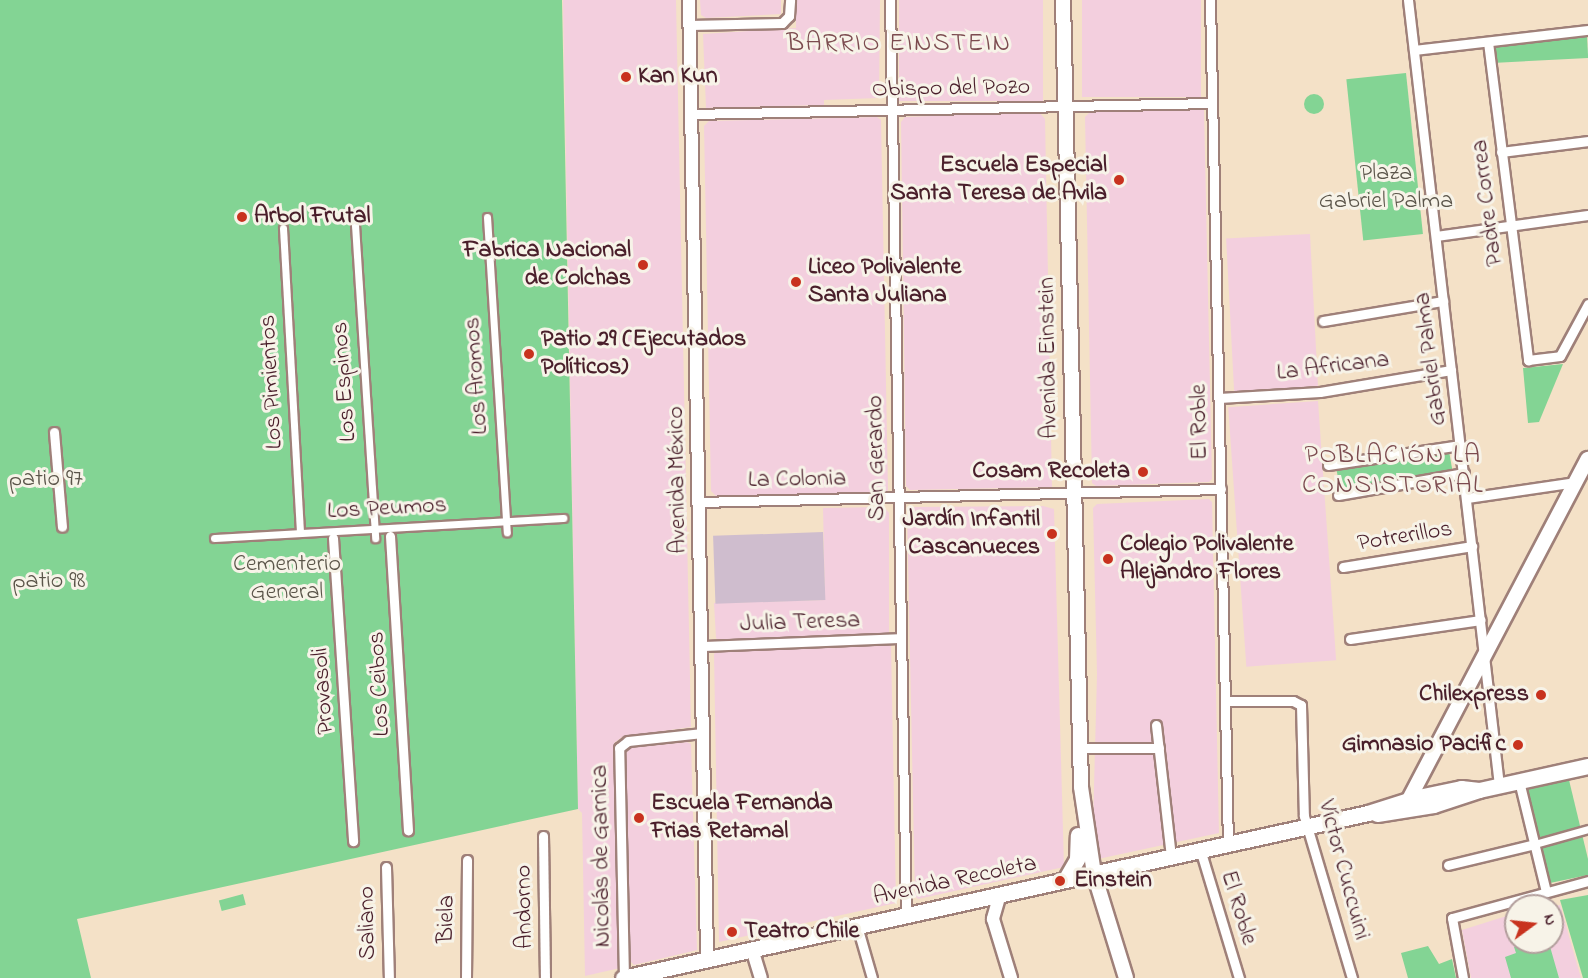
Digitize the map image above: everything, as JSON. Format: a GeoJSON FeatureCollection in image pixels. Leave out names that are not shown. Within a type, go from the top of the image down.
{"type":"FeatureCollection","features":[{"type":"Feature","properties":{"kind":"main road","name":"Avenida Einstein"},"geometry":{"type":"LineString","coordinates":[[1063,0],[1081,787],[1078,835],[1094,874]]}},
{"type":"Feature","properties":{"kind":"main road"},"geometry":{"type":"LineString","coordinates":[[1406,805],[1588,459]]}},
{"type":"Feature","properties":{"kind":"main road","name":"Avenida Recoleta"},"geometry":{"type":"LineString","coordinates":[[623,978],[645,976],[707,959],[1588,765]]}},
{"type":"Feature","properties":{"kind":"main road","name":"Avenida Einstein"},"geometry":{"type":"LineString","coordinates":[[1081,787],[1094,874]]}},
{"type":"Feature","properties":{"kind":"main road"},"geometry":{"type":"LineString","coordinates":[[1065,880],[1076,863],[1078,835]]}},
{"type":"Feature","properties":{"kind":"main road"},"geometry":{"type":"LineString","coordinates":[[1094,874],[1126,978]]}},
{"type":"Feature","properties":{"kind":"street","name":"Avenida México"},"geometry":{"type":"LineString","coordinates":[[689,0],[707,959]]}},
{"type":"Feature","properties":{"kind":"street"},"geometry":{"type":"LineString","coordinates":[[690,26],[782,23],[789,16],[790,0]]}},
{"type":"Feature","properties":{"kind":"street","name":"San Gerardo"},"geometry":{"type":"LineString","coordinates":[[890,0],[906,915]]}},
{"type":"Feature","properties":{"kind":"street","name":"El Roble"},"geometry":{"type":"LineString","coordinates":[[1210,0],[1228,843]]}},
{"type":"Feature","properties":{"kind":"street","name":"Gabriel Palma"},"geometry":{"type":"LineString","coordinates":[[1408,0],[1499,785]]}},
{"type":"Feature","properties":{"kind":"street"},"geometry":{"type":"LineString","coordinates":[[1414,50],[1588,30]]}},
{"type":"Feature","properties":{"kind":"street","name":"Padre Correa"},"geometry":{"type":"LineString","coordinates":[[1488,42],[1528,360],[1560,356],[1588,304]]}},
{"type":"Feature","properties":{"kind":"street","name":"Obispo del Pozo"},"geometry":{"type":"LineString","coordinates":[[691,114],[1212,103]]}},
{"type":"Feature","properties":{"kind":"street"},"geometry":{"type":"LineString","coordinates":[[1501,152],[1588,141]]}},
{"type":"Feature","properties":{"kind":"street"},"geometry":{"type":"LineString","coordinates":[[1436,236],[1588,215]]}},
{"type":"Feature","properties":{"kind":"street","name":"Los Aromos"},"geometry":{"type":"LineString","coordinates":[[487,217],[507,532]]}},
{"type":"Feature","properties":{"kind":"street","name":"Los Espinos"},"geometry":{"type":"LineString","coordinates":[[355,225],[375,538]]}},
{"type":"Feature","properties":{"kind":"street","name":"Los Pimientos"},"geometry":{"type":"LineString","coordinates":[[283,228],[300,533]]}},
{"type":"Feature","properties":{"kind":"street"},"geometry":{"type":"LineString","coordinates":[[1323,321],[1443,301]]}},
{"type":"Feature","properties":{"kind":"street","name":"La Africana"},"geometry":{"type":"LineString","coordinates":[[1219,398],[1320,392],[1451,370]]}},
{"type":"Feature","properties":{"kind":"street"},"geometry":{"type":"LineString","coordinates":[[54,432],[62,527]]}},
{"type":"Feature","properties":{"kind":"street"},"geometry":{"type":"LineString","coordinates":[[1328,465],[1460,445]]}},
{"type":"Feature","properties":{"kind":"street"},"geometry":{"type":"LineString","coordinates":[[1338,495],[1464,473]]}},
{"type":"Feature","properties":{"kind":"street"},"geometry":{"type":"LineString","coordinates":[[1467,498],[1576,482]]}},
{"type":"Feature","properties":{"kind":"street","name":"La Colonia"},"geometry":{"type":"LineString","coordinates":[[699,502],[1221,489]]}},
{"type":"Feature","properties":{"kind":"street","name":"Los Peumos"},"geometry":{"type":"LineString","coordinates":[[214,538],[563,518]]}},
{"type":"Feature","properties":{"kind":"street","name":"Los Ceibos"},"geometry":{"type":"LineString","coordinates":[[390,536],[408,830]]}},
{"type":"Feature","properties":{"kind":"street","name":"Provasoli"},"geometry":{"type":"LineString","coordinates":[[333,538],[353,842]]}},
{"type":"Feature","properties":{"kind":"street","name":"Potrerillos"},"geometry":{"type":"LineString","coordinates":[[1344,567],[1472,546]]}},
{"type":"Feature","properties":{"kind":"street"},"geometry":{"type":"LineString","coordinates":[[1350,639],[1481,620]]}},
{"type":"Feature","properties":{"kind":"street","name":"Julia Teresa"},"geometry":{"type":"LineString","coordinates":[[702,646],[900,638]]}},
{"type":"Feature","properties":{"kind":"street","name":"Víctor Cuccuini"},"geometry":{"type":"LineString","coordinates":[[1225,701],[1293,701],[1301,705],[1306,826],[1352,978]]}},
{"type":"Feature","properties":{"kind":"street"},"geometry":{"type":"LineString","coordinates":[[1156,725],[1171,856]]}},
{"type":"Feature","properties":{"kind":"street","name":"Nicolás de Garnica"},"geometry":{"type":"LineString","coordinates":[[623,978],[619,748],[628,741],[703,733]]}},
{"type":"Feature","properties":{"kind":"street"},"geometry":{"type":"LineString","coordinates":[[1080,748],[1159,748]]}},
{"type":"Feature","properties":{"kind":"street"},"geometry":{"type":"LineString","coordinates":[[1519,781],[1546,892]]}},
{"type":"Feature","properties":{"kind":"street"},"geometry":{"type":"LineString","coordinates":[[1449,866],[1588,829]]}},
{"type":"Feature","properties":{"kind":"street","name":"Andorno"},"geometry":{"type":"LineString","coordinates":[[543,836],[545,978]]}},
{"type":"Feature","properties":{"kind":"street","name":"El Roble"},"geometry":{"type":"LineString","coordinates":[[1200,849],[1239,978]]}},
{"type":"Feature","properties":{"kind":"street","name":"Biela"},"geometry":{"type":"LineString","coordinates":[[466,978],[467,860]]}},
{"type":"Feature","properties":{"kind":"street","name":"Saliano"},"geometry":{"type":"LineString","coordinates":[[386,867],[388,978]]}},
{"type":"Feature","properties":{"kind":"street"},"geometry":{"type":"LineString","coordinates":[[1463,978],[1452,918],[1588,881]]}},
{"type":"Feature","properties":{"kind":"street"},"geometry":{"type":"LineString","coordinates":[[1000,894],[992,910],[993,919],[1011,978]]}},
{"type":"Feature","properties":{"kind":"street"},"geometry":{"type":"LineString","coordinates":[[973,900],[993,919]]}},
{"type":"Feature","properties":{"kind":"street"},"geometry":{"type":"LineString","coordinates":[[857,926],[873,978]]}},
{"type":"Feature","properties":{"kind":"street"},"geometry":{"type":"LineString","coordinates":[[752,949],[761,978]]}},
{"type":"Feature","properties":{"kind":"shaded area"},"geometry":{"type":"Polygon","coordinates":[[[563,0],[676,0],[691,727],[622,737],[614,743],[620,968],[585,976],[582,813],[578,809],[563,0]]]}},
{"type":"Feature","properties":{"kind":"shaded area"},"geometry":{"type":"Polygon","coordinates":[[[700,0],[781,0],[781,14],[706,18],[701,15],[700,0]]]}},
{"type":"Feature","properties":{"kind":"shaded area"},"geometry":{"type":"Polygon","coordinates":[[[796,0],[880,0],[879,98],[824,100],[824,105],[706,108],[703,34],[796,28],[796,0]]]}},
{"type":"Feature","properties":{"kind":"shaded area"},"geometry":{"type":"Polygon","coordinates":[[[899,0],[1043,0],[1043,101],[899,101],[899,0]]]}},
{"type":"Feature","properties":{"kind":"shaded area"},"geometry":{"type":"Polygon","coordinates":[[[1082,0],[1201,0],[1201,97],[1082,97],[1082,0]]]}},
{"type":"Feature","properties":{"kind":"shaded area"},"geometry":{"type":"Polygon","coordinates":[[[1200,108],[1204,110],[1212,479],[1209,482],[1096,486],[1092,483],[1085,117],[1090,112],[1200,108]]]}},
{"type":"Feature","properties":{"kind":"shaded area"},"geometry":{"type":"Polygon","coordinates":[[[1039,112],[1045,119],[1052,487],[910,490],[906,486],[901,122],[905,117],[1039,112]]]}},
{"type":"Feature","properties":{"kind":"shaded area"},"geometry":{"type":"Polygon","coordinates":[[[877,117],[881,120],[888,490],[885,493],[716,496],[711,491],[704,126],[709,121],[877,117]]]}},
{"type":"Feature","properties":{"kind":"shaded area"},"geometry":{"type":"Polygon","coordinates":[[[1310,234],[1318,387],[1234,391],[1226,238],[1310,234]]]}},
{"type":"Feature","properties":{"kind":"shaded area"},"geometry":{"type":"Polygon","coordinates":[[[1318,401],[1336,660],[1246,667],[1228,407],[1318,401]]]}},
{"type":"Feature","properties":{"kind":"shaded area"},"geometry":{"type":"Polygon","coordinates":[[[1209,499],[1212,502],[1219,833],[1098,859],[1093,825],[1097,674],[1093,508],[1097,504],[1209,499]]]}},
{"type":"Feature","properties":{"kind":"shaded area"},"geometry":{"type":"Polygon","coordinates":[[[1043,506],[1054,509],[1064,867],[918,899],[915,896],[907,512],[911,507],[1043,506]]]}},
{"type":"Feature","properties":{"kind":"shaded area"},"geometry":{"type":"Polygon","coordinates":[[[884,507],[889,513],[889,634],[719,641],[716,638],[714,603],[825,600],[823,508],[884,507]]]}},
{"type":"Feature","properties":{"kind":"shaded area"},"geometry":{"type":"Polygon","coordinates":[[[823,532],[825,600],[715,604],[713,536],[823,532]]]}},
{"type":"Feature","properties":{"kind":"shaded area"},"geometry":{"type":"Polygon","coordinates":[[[888,642],[891,644],[896,903],[719,942],[714,654],[718,650],[888,642]]]}},
{"type":"Feature","properties":{"kind":"shaded area"},"geometry":{"type":"Polygon","coordinates":[[[687,742],[691,744],[697,950],[634,965],[630,961],[626,753],[629,748],[687,742]]]}},
{"type":"Feature","properties":{"kind":"shaded area"},"geometry":{"type":"Polygon","coordinates":[[[1504,917],[1504,954],[1564,954],[1564,919],[1581,978],[1471,978],[1462,930],[1504,917]]]}},
{"type":"Feature","properties":{"kind":"green space","name":"Cementerio General"},"geometry":{"type":"Polygon","coordinates":[[[0,0],[562,0],[578,809],[77,919],[91,978],[0,978],[0,0]]]}},
{"type":"Feature","properties":{"kind":"green space"},"geometry":{"type":"Polygon","coordinates":[[[1587,36],[1588,58],[1492,63],[1491,41],[1587,36]]]}},
{"type":"Feature","properties":{"kind":"green space","name":"Plaza Gabriel Palma"},"geometry":{"type":"Polygon","coordinates":[[[1406,73],[1423,234],[1363,240],[1346,79],[1406,73]]]}},
{"type":"Feature","properties":{"kind":"green space"},"geometry":{"type":"Polygon","coordinates":[[[1310,94],[1318,94],[1324,100],[1324,108],[1318,114],[1310,114],[1304,108],[1304,100],[1310,94]]]}},
{"type":"Feature","properties":{"kind":"green space"},"geometry":{"type":"Polygon","coordinates":[[[1563,364],[1539,422],[1528,423],[1523,368],[1563,364]]]}},
{"type":"Feature","properties":{"kind":"green space"},"geometry":{"type":"Polygon","coordinates":[[[1449,451],[1453,474],[1341,493],[1337,471],[1449,451]]]}},
{"type":"Feature","properties":{"kind":"green space"},"geometry":{"type":"Polygon","coordinates":[[[1569,780],[1588,859],[1588,875],[1550,883],[1526,790],[1569,780]]]}},
{"type":"Feature","properties":{"kind":"green space"},"geometry":{"type":"Polygon","coordinates":[[[243,894],[246,905],[222,911],[219,900],[243,894]]]}},
{"type":"Feature","properties":{"kind":"green space"},"geometry":{"type":"Polygon","coordinates":[[[1588,895],[1588,978],[1583,978],[1564,914],[1564,899],[1588,895]]]}},
{"type":"Feature","properties":{"kind":"green space"},"geometry":{"type":"Polygon","coordinates":[[[1428,946],[1439,964],[1452,959],[1456,978],[1408,978],[1401,953],[1428,946]]]}},
{"type":"Feature","properties":{"kind":"green space"},"geometry":{"type":"Polygon","coordinates":[[[1513,954],[1552,954],[1559,978],[1511,978],[1505,957],[1513,954]]]}},
{"type":"Feature","properties":{"kind":"place","name":"Kan Kun"},"geometry":{"type":"Point","coordinates":[626,77]}},
{"type":"Feature","properties":{"kind":"place","name":"Escuela Especial Santa Teresa de Avila"},"geometry":{"type":"Point","coordinates":[1119,180]}},
{"type":"Feature","properties":{"kind":"place","name":"Arbol Frutal"},"geometry":{"type":"Point","coordinates":[242,217]}},
{"type":"Feature","properties":{"kind":"place","name":"Fabrica Nacional de Colchas"},"geometry":{"type":"Point","coordinates":[643,265]}},
{"type":"Feature","properties":{"kind":"place","name":"Liceo Polivalente Santa Juliana"},"geometry":{"type":"Point","coordinates":[796,282]}},
{"type":"Feature","properties":{"kind":"place","name":"Patio 29 (Ejecutados Políticos)"},"geometry":{"type":"Point","coordinates":[529,354]}},
{"type":"Feature","properties":{"kind":"place","name":"Cosam Recoleta"},"geometry":{"type":"Point","coordinates":[1143,472]}},
{"type":"Feature","properties":{"kind":"place","name":"Jardín Infantil Cascanueces"},"geometry":{"type":"Point","coordinates":[1052,534]}},
{"type":"Feature","properties":{"kind":"place","name":"Colegio Polivalente Alejandro Flores"},"geometry":{"type":"Point","coordinates":[1108,559]}},
{"type":"Feature","properties":{"kind":"place","name":"Chilexpress"},"geometry":{"type":"Point","coordinates":[1541,695]}},
{"type":"Feature","properties":{"kind":"place","name":"Gimnasio Pacific"},"geometry":{"type":"Point","coordinates":[1518,745]}},
{"type":"Feature","properties":{"kind":"place","name":"Escuela Fernanda Frias Retamal"},"geometry":{"type":"Point","coordinates":[639,818]}},
{"type":"Feature","properties":{"kind":"place","name":"Einstein"},"geometry":{"type":"Point","coordinates":[1060,881]}},
{"type":"Feature","properties":{"kind":"place","name":"Teatro Chile"},"geometry":{"type":"Point","coordinates":[732,932]}},
{"type":"Feature","properties":{"kind":"district","name":"BARRIO EINSTEIN"},"geometry":{"type":"Point","coordinates":[899,45]}},
{"type":"Feature","properties":{"kind":"district","name":"POBLACIÓN LA CONSISTORIAL"},"geometry":{"type":"Point","coordinates":[1393,472]}},
{"type":"Feature","properties":{"kind":"park label","name":"patio 97"},"geometry":{"type":"Point","coordinates":[46,480]}},
{"type":"Feature","properties":{"kind":"park label","name":"patio 98"},"geometry":{"type":"Point","coordinates":[49,582]}}]}
